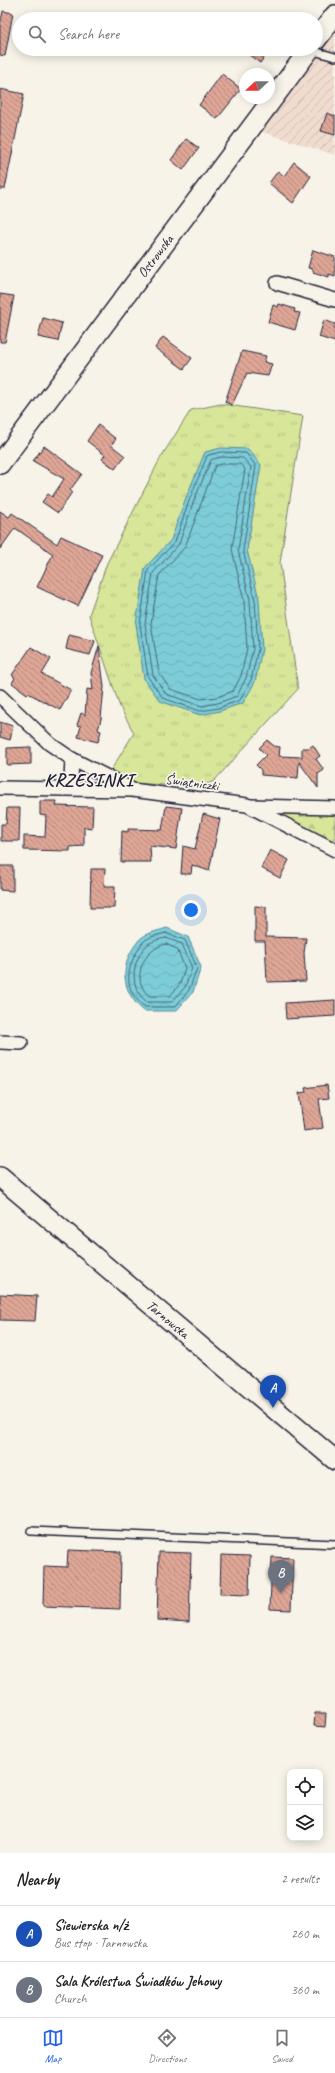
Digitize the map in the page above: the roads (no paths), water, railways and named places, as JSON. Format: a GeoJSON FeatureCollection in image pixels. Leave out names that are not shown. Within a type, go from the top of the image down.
{"type":"FeatureCollection","features":[{"type":"Feature","properties":{"kind":"street","name":"Ostrowska"},"geometry":{"type":"LineString","coordinates":[[323,31],[335,15]]}},
{"type":"Feature","properties":{"kind":"street","name":"Ostrowska"},"geometry":{"type":"LineString","coordinates":[[0,464],[305,56]]}},
{"type":"Feature","properties":{"kind":"street"},"geometry":{"type":"LineString","coordinates":[[277,282],[335,300]]}},
{"type":"Feature","properties":{"kind":"street","name":"Świątniczki"},"geometry":{"type":"LineString","coordinates":[[0,696],[50,744],[72,759],[132,790]]}},
{"type":"Feature","properties":{"kind":"street"},"geometry":{"type":"LineString","coordinates":[[64,789],[71,780],[72,759]]}},
{"type":"Feature","properties":{"kind":"street","name":"Świątniczki"},"geometry":{"type":"LineString","coordinates":[[0,788],[132,790],[247,806],[335,808]]}},
{"type":"Feature","properties":{"kind":"street","name":"Świątniczki"},"geometry":{"type":"LineString","coordinates":[[247,806],[335,850]]}},
{"type":"Feature","properties":{"kind":"street"},"geometry":{"type":"LineString","coordinates":[[0,1042],[21,1043]]}},
{"type":"Feature","properties":{"kind":"street","name":"Tarnowska"},"geometry":{"type":"LineString","coordinates":[[0,1177],[335,1460]]}},
{"type":"Feature","properties":{"kind":"lane"},"geometry":{"type":"LineString","coordinates":[[323,51],[335,57]]}},
{"type":"Feature","properties":{"kind":"lane"},"geometry":{"type":"LineString","coordinates":[[32,1531],[335,1544]]}},
{"type":"Feature","properties":{"kind":"water"},"geometry":{"type":"Polygon","coordinates":[[[221,448],[248,449],[261,465],[247,550],[259,599],[262,649],[255,682],[243,703],[220,711],[200,715],[160,701],[144,679],[136,624],[145,568],[171,540],[185,500],[205,452],[221,448]]]}},
{"type":"Feature","properties":{"kind":"water"},"geometry":{"type":"Polygon","coordinates":[[[167,928],[188,937],[201,967],[193,992],[176,1011],[144,1011],[130,995],[125,977],[125,968],[132,949],[139,940],[152,932],[167,928]]]}},
{"type":"Feature","properties":{"kind":"place","name":"Siewierska n/ż"},"geometry":{"type":"Point","coordinates":[273,1408]}},
{"type":"Feature","properties":{"kind":"place","name":"Sala Królestwa Świadków Jehowy"},"geometry":{"type":"Point","coordinates":[281,1593]}},
{"type":"Feature","properties":{"kind":"district","name":"KRZESINKI"},"geometry":{"type":"Point","coordinates":[89,780]}}]}
